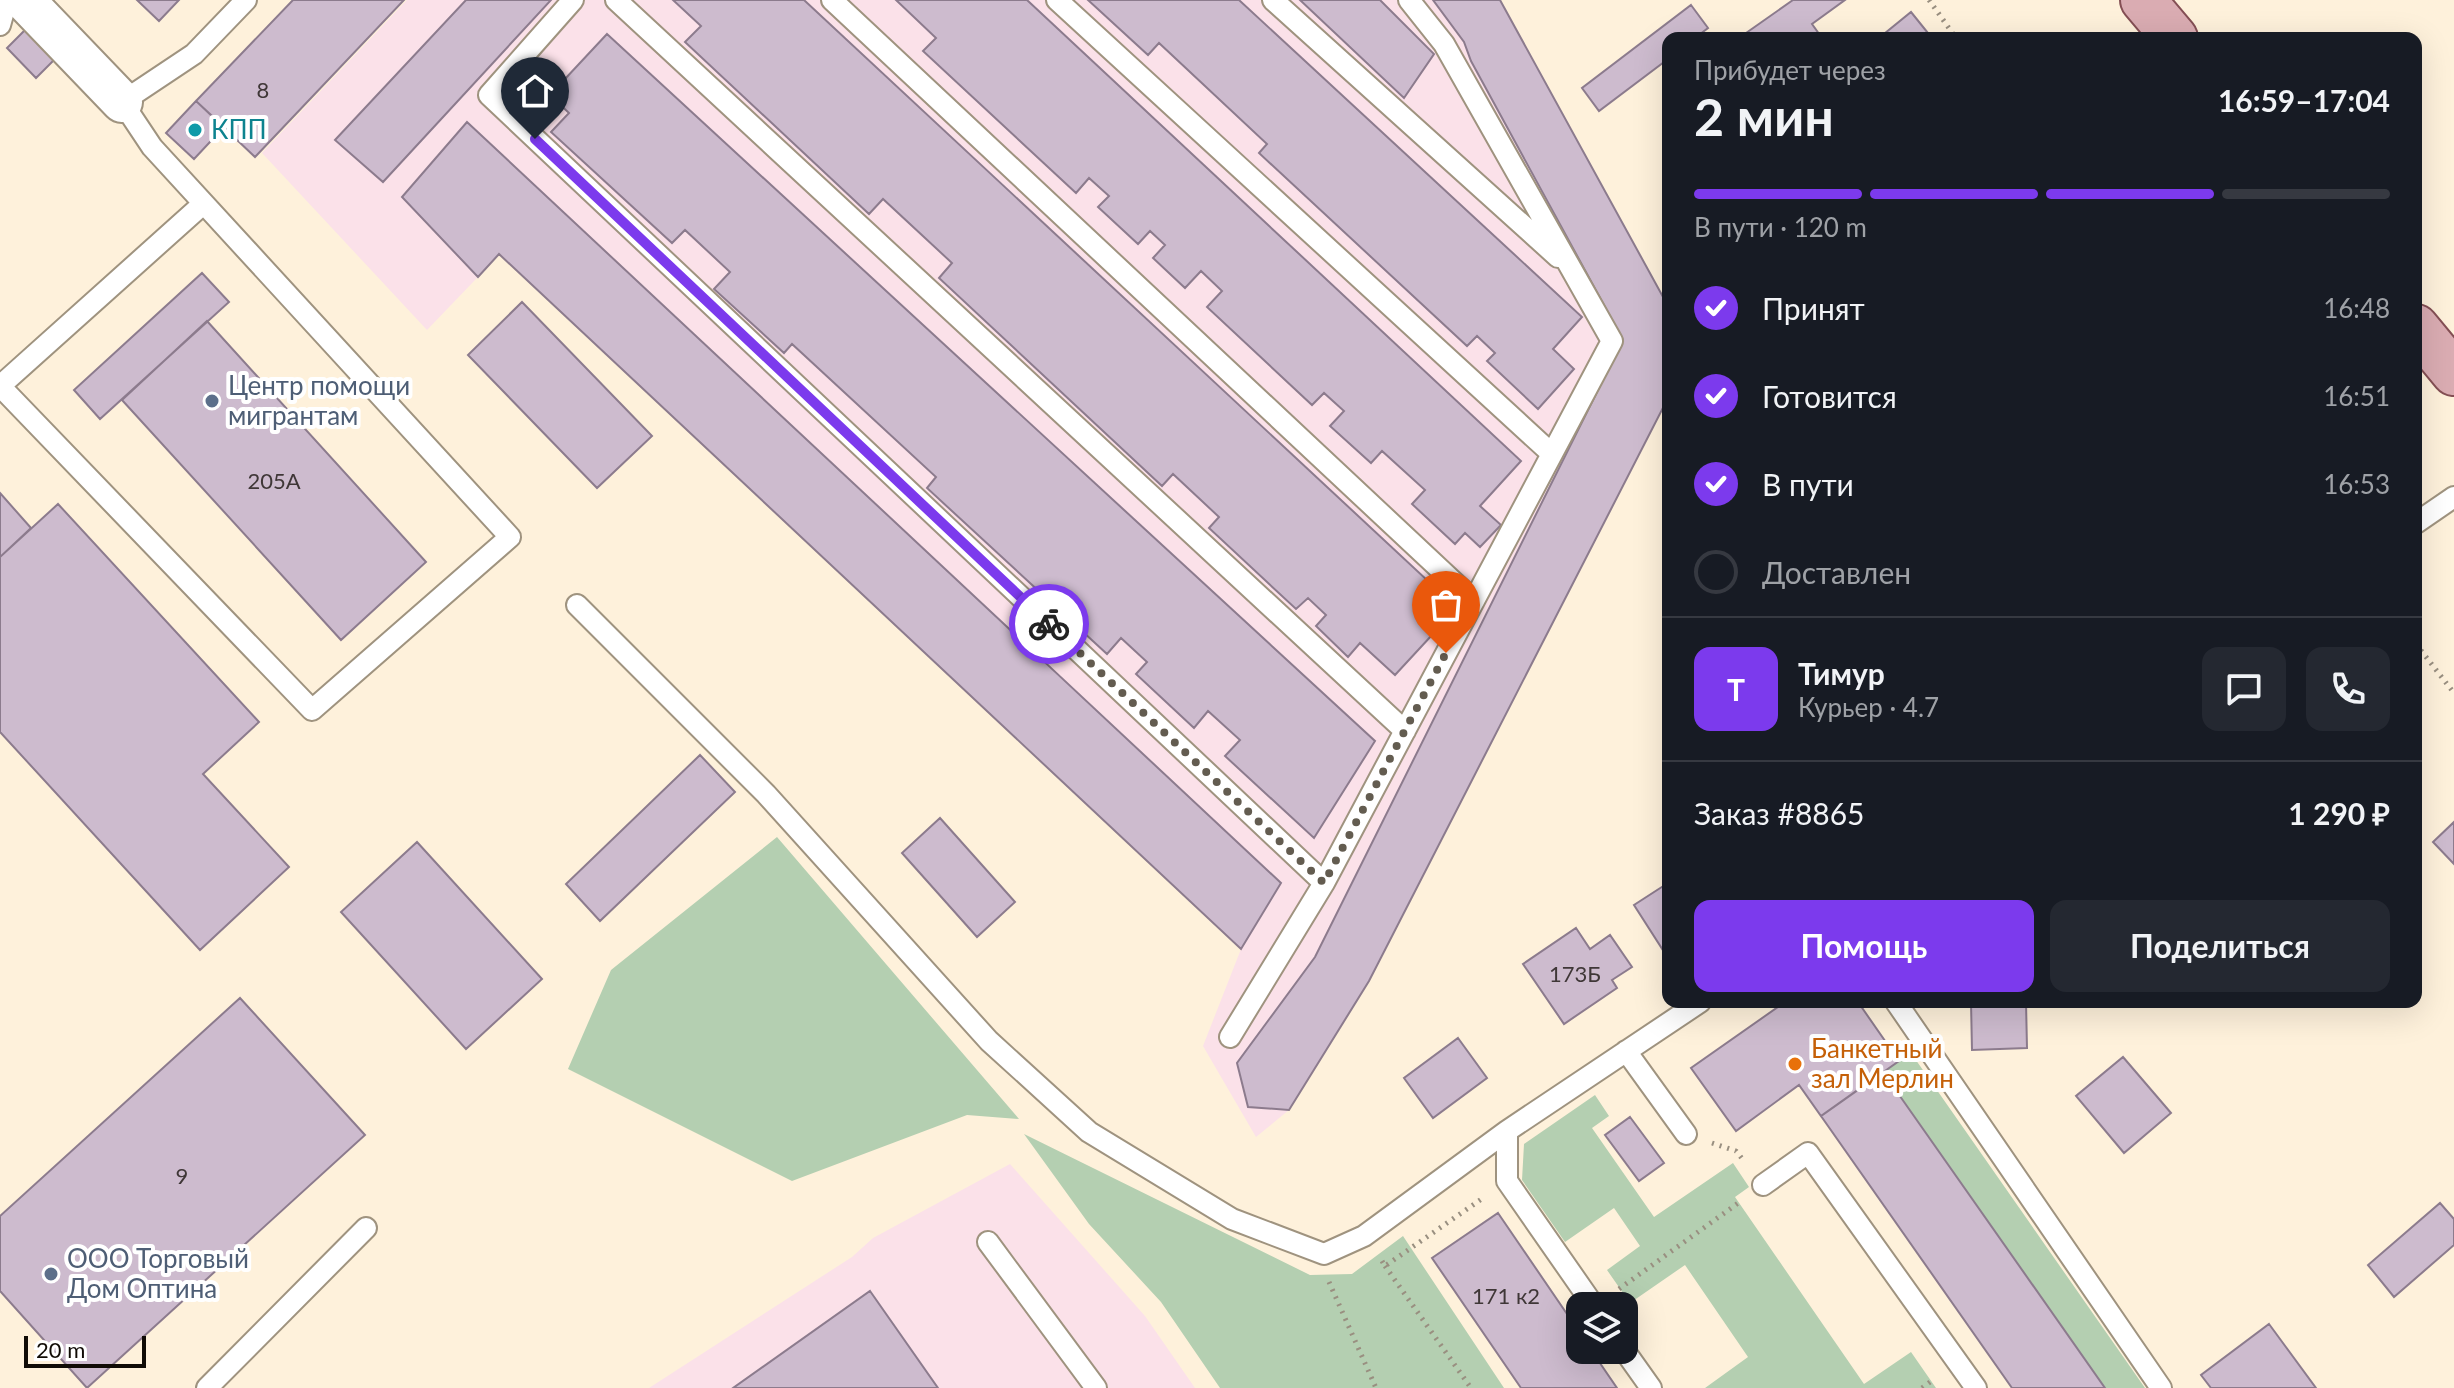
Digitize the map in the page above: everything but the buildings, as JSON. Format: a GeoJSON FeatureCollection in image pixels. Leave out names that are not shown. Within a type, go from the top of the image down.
{"type":"FeatureCollection","features":[{"type":"Feature","properties":{"kind":"main road"},"geometry":{"type":"LineString","coordinates":[[2143,0],[2170,32]]}},
{"type":"Feature","properties":{"kind":"main road"},"geometry":{"type":"LineString","coordinates":[[2422,334],[2454,373]]}},
{"type":"Feature","properties":{"kind":"street"},"geometry":{"type":"LineString","coordinates":[[24,0],[122,102]]}},
{"type":"Feature","properties":{"kind":"lane"},"geometry":{"type":"LineString","coordinates":[[0,25],[7,0]]}},
{"type":"Feature","properties":{"kind":"lane"},"geometry":{"type":"LineString","coordinates":[[203,204],[0,386],[312,710],[510,537],[152,147],[122,102],[194,54],[246,0]]}},
{"type":"Feature","properties":{"kind":"lane"},"geometry":{"type":"LineString","coordinates":[[573,0],[489,95],[1324,883]]}},
{"type":"Feature","properties":{"kind":"lane"},"geometry":{"type":"LineString","coordinates":[[616,0],[1405,731]]}},
{"type":"Feature","properties":{"kind":"lane"},"geometry":{"type":"LineString","coordinates":[[832,0],[1474,601]]}},
{"type":"Feature","properties":{"kind":"lane"},"geometry":{"type":"LineString","coordinates":[[1057,0],[1552,454]]}},
{"type":"Feature","properties":{"kind":"lane"},"geometry":{"type":"LineString","coordinates":[[1273,0],[1572,270]]}},
{"type":"Feature","properties":{"kind":"lane"},"geometry":{"type":"LineString","coordinates":[[1230,1037],[1324,883],[1612,341],[1444,44],[1409,0]]}},
{"type":"Feature","properties":{"kind":"lane"},"geometry":{"type":"LineString","coordinates":[[2422,519],[2454,497]]}},
{"type":"Feature","properties":{"kind":"lane"},"geometry":{"type":"LineString","coordinates":[[577,605],[766,794],[989,1041],[1089,1132],[1232,1219],[1324,1254],[1364,1236],[1507,1131],[1691,1008]]}},
{"type":"Feature","properties":{"kind":"lane"},"geometry":{"type":"LineString","coordinates":[[1900,1008],[2161,1388]]}},
{"type":"Feature","properties":{"kind":"lane"},"geometry":{"type":"LineString","coordinates":[[1626,1051],[1686,1134]]}},
{"type":"Feature","properties":{"kind":"lane"},"geometry":{"type":"LineString","coordinates":[[1507,1131],[1507,1181],[1594,1292]]}},
{"type":"Feature","properties":{"kind":"lane"},"geometry":{"type":"LineString","coordinates":[[1763,1185],[1808,1153],[1976,1388]]}},
{"type":"Feature","properties":{"kind":"lane"},"geometry":{"type":"LineString","coordinates":[[207,1388],[366,1228]]}},
{"type":"Feature","properties":{"kind":"lane"},"geometry":{"type":"LineString","coordinates":[[988,1242],[1096,1388]]}},
{"type":"Feature","properties":{"kind":"lane"},"geometry":{"type":"LineString","coordinates":[[1634,1364],[1651,1388]]}},
{"type":"Feature","properties":{"kind":"path"},"geometry":{"type":"LineString","coordinates":[[1929,0],[1952,32]]}},
{"type":"Feature","properties":{"kind":"path"},"geometry":{"type":"LineString","coordinates":[[2422,652],[2454,693]]}},
{"type":"Feature","properties":{"kind":"path"},"geometry":{"type":"LineString","coordinates":[[1614,1292],[1763,1185],[1736,1151],[1686,1134]]}},
{"type":"Feature","properties":{"kind":"path"},"geometry":{"type":"LineString","coordinates":[[1385,1266],[1507,1181]]}},
{"type":"Feature","properties":{"kind":"path"},"geometry":{"type":"LineString","coordinates":[[1364,1236],[1471,1388]]}},
{"type":"Feature","properties":{"kind":"path"},"geometry":{"type":"LineString","coordinates":[[1324,1254],[1332,1294],[1376,1388]]}},
{"type":"Feature","properties":{"kind":"shaded area"},"geometry":{"type":"Polygon","coordinates":[[[407,0],[1500,0],[1662,384],[1662,410],[1369,981],[1289,1110],[1256,1137],[1203,1046],[1241,949],[500,254],[427,330],[262,153],[407,0]]]}},
{"type":"Feature","properties":{"kind":"shaded area"},"geometry":{"type":"Polygon","coordinates":[[[1010,1164],[1145,1316],[1195,1388],[649,1388],[852,1257],[873,1238],[1010,1164]]]}},
{"type":"Feature","properties":{"kind":"green space"},"geometry":{"type":"Polygon","coordinates":[[[777,837],[1019,1119],[967,1115],[792,1181],[568,1069],[611,970],[777,837]]]}},
{"type":"Feature","properties":{"kind":"green space"},"geometry":{"type":"Polygon","coordinates":[[[1911,1053],[2145,1388],[2105,1388],[1883,1072],[1911,1053]]]}},
{"type":"Feature","properties":{"kind":"green space"},"geometry":{"type":"Polygon","coordinates":[[[1595,1095],[1609,1116],[1592,1128],[1654,1217],[1733,1163],[1749,1187],[1735,1197],[1864,1384],[1911,1352],[1936,1388],[1705,1388],[1748,1357],[1685,1265],[1638,1297],[1638,1292],[1622,1292],[1607,1270],[1640,1246],[1614,1208],[1565,1242],[1522,1180],[1524,1144],[1595,1095]]]}},
{"type":"Feature","properties":{"kind":"green space"},"geometry":{"type":"Polygon","coordinates":[[[1024,1134],[1310,1275],[1352,1274],[1403,1236],[1504,1388],[1220,1388],[1161,1302],[1089,1224],[1024,1134]]]}},
{"type":"Feature","properties":{"kind":"way so far"},"geometry":{"type":"LineString","coordinates":[[1049,624],[1324,883],[1446,653]]}},
{"type":"Feature","properties":{"kind":"place","name":"КПП"},"geometry":{"type":"Point","coordinates":[195,130]}},
{"type":"Feature","properties":{"kind":"place","name":"Центр помощи мигрантам"},"geometry":{"type":"Point","coordinates":[212,401]}},
{"type":"Feature","properties":{"kind":"place","name":"Банкетный зал Мерлин"},"geometry":{"type":"Point","coordinates":[1795,1064]}},
{"type":"Feature","properties":{"kind":"place","name":"ООО Торговый Дом Оптина"},"geometry":{"type":"Point","coordinates":[51,1274]}},
{"type":"Feature","properties":{"kind":"route"},"geometry":{"type":"LineString","coordinates":[[535,139],[1049,624]]}}]}
